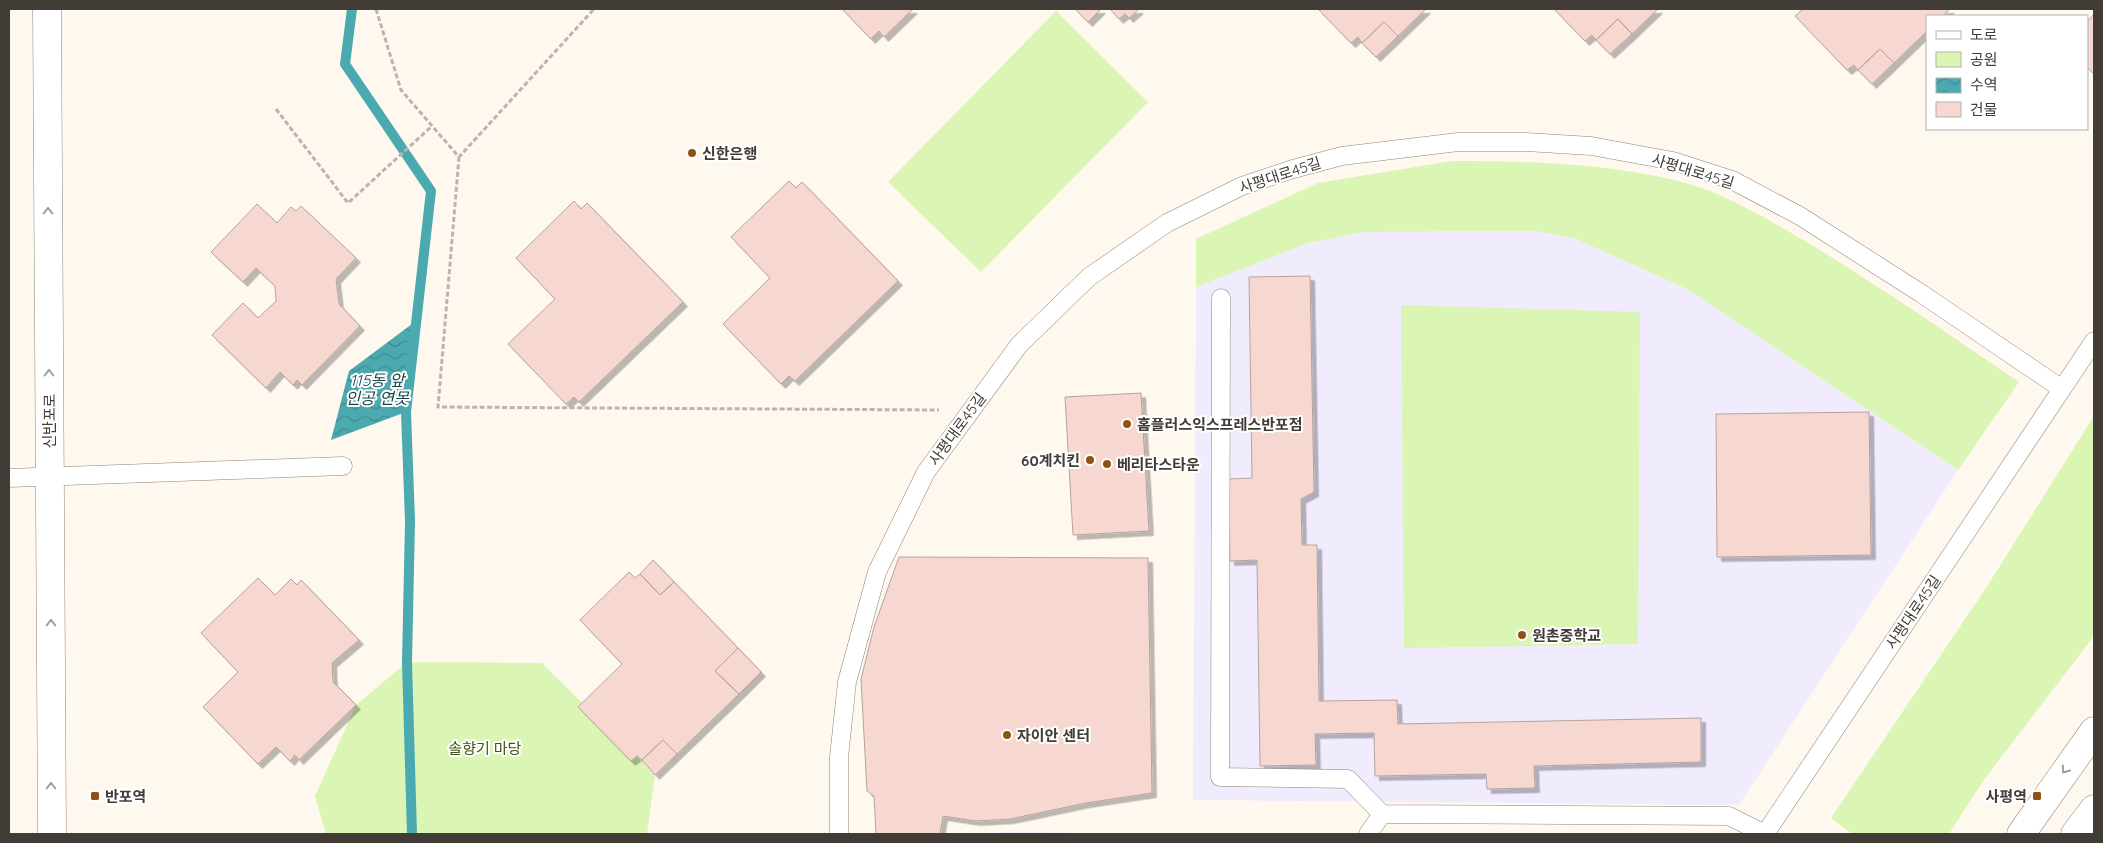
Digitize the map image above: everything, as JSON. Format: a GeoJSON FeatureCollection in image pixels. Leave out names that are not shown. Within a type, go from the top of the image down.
{"type":"FeatureCollection","features":[{"type":"Feature","properties":{"kind":"main road","name":"신반포로"},"geometry":{"type":"LineString","coordinates":[[47,9],[52,834]]}},
{"type":"Feature","properties":{"kind":"main road"},"geometry":{"type":"LineString","coordinates":[[2021,834],[2094,731]]}},
{"type":"Feature","properties":{"kind":"main road"},"geometry":{"type":"LineString","coordinates":[[2075,834],[2094,808]]}},
{"type":"Feature","properties":{"kind":"lane","name":"사평대로45길"},"geometry":{"type":"LineString","coordinates":[[839,834],[839,757],[847,682],[877,572],[926,472],[1019,345],[1089,277],[1167,223],[1242,186],[1293,169],[1342,156],[1458,142],[1526,142],[1591,146],[1673,161],[1732,180],[1800,216],[1898,278],[2062,389]]}},
{"type":"Feature","properties":{"kind":"lane"},"geometry":{"type":"LineString","coordinates":[[1221,298],[1220,777],[1348,779],[1382,814],[1729,816],[1765,834]]}},
{"type":"Feature","properties":{"kind":"lane","name":"사평대로45길"},"geometry":{"type":"LineString","coordinates":[[1765,834],[2094,341]]}},
{"type":"Feature","properties":{"kind":"lane"},"geometry":{"type":"LineString","coordinates":[[9,478],[343,466]]}},
{"type":"Feature","properties":{"kind":"lane"},"geometry":{"type":"LineString","coordinates":[[1368,834],[1382,814]]}},
{"type":"Feature","properties":{"kind":"path"},"geometry":{"type":"LineString","coordinates":[[376,9],[401,90],[459,157]]}},
{"type":"Feature","properties":{"kind":"path"},"geometry":{"type":"LineString","coordinates":[[594,9],[459,157],[438,407],[971,410]]}},
{"type":"Feature","properties":{"kind":"path"},"geometry":{"type":"LineString","coordinates":[[276,109],[348,204],[432,126]]}},
{"type":"Feature","properties":{"kind":"shaded area","name":"원촌중학교"},"geometry":{"type":"Polygon","coordinates":[[[1536,231],[1576,239],[1687,289],[1958,470],[1739,805],[1193,800],[1196,287],[1308,243],[1365,232],[1536,231]]]}},
{"type":"Feature","properties":{"kind":"shaded area"},"geometry":{"type":"Polygon","coordinates":[[[1000,832],[1182,834],[999,834],[1000,832]]]}},
{"type":"Feature","properties":{"kind":"green space"},"geometry":{"type":"Polygon","coordinates":[[[1056,11],[1148,102],[981,272],[888,182],[1056,11]]]}},
{"type":"Feature","properties":{"kind":"green space"},"geometry":{"type":"Polygon","coordinates":[[[1452,161],[1563,164],[1619,170],[1674,180],[1710,191],[1778,225],[1810,244],[1890,295],[2019,382],[1958,470],[1687,289],[1576,239],[1536,231],[1365,232],[1308,243],[1196,287],[1196,239],[1318,183],[1452,161]]]}},
{"type":"Feature","properties":{"kind":"green space"},"geometry":{"type":"Polygon","coordinates":[[[1401,305],[1640,312],[1638,644],[1404,648],[1401,305]]]}},
{"type":"Feature","properties":{"kind":"green space"},"geometry":{"type":"Polygon","coordinates":[[[2094,416],[2094,636],[1983,781],[1949,834],[1852,834],[1831,818],[1986,588],[2094,416]]]}},
{"type":"Feature","properties":{"kind":"green space","name":"솔향기 마당"},"geometry":{"type":"Polygon","coordinates":[[[407,662],[542,663],[655,775],[647,834],[326,834],[315,796],[356,705],[407,662]]]}},
{"type":"Feature","properties":{"kind":"water","name":"115동 앞 인공 연못"},"geometry":{"type":"Polygon","coordinates":[[[416,321],[406,412],[331,440],[349,371],[416,321]]]}},
{"type":"Feature","properties":{"kind":"building"},"geometry":{"type":"Polygon","coordinates":[[[842,9],[913,9],[884,37],[879,31],[871,39],[842,9]]]}},
{"type":"Feature","properties":{"kind":"building"},"geometry":{"type":"Polygon","coordinates":[[[1075,9],[1101,9],[1088,22],[1075,9]]]}},
{"type":"Feature","properties":{"kind":"building"},"geometry":{"type":"Polygon","coordinates":[[[1110,9],[1139,9],[1129,18],[1125,14],[1119,19],[1110,9]]]}},
{"type":"Feature","properties":{"kind":"building"},"geometry":{"type":"Polygon","coordinates":[[[1318,9],[1426,9],[1398,36],[1384,22],[1362,43],[1358,37],[1351,43],[1318,9]]]}},
{"type":"Feature","properties":{"kind":"building"},"geometry":{"type":"Polygon","coordinates":[[[1554,9],[1658,9],[1632,34],[1618,19],[1596,40],[1592,35],[1585,41],[1554,9]]]}},
{"type":"Feature","properties":{"kind":"building"},"geometry":{"type":"Polygon","coordinates":[[[1803,9],[1950,9],[1943,15],[1926,15],[1926,32],[1894,63],[1880,49],[1858,70],[1854,65],[1847,70],[1795,16],[1803,9]]]}},
{"type":"Feature","properties":{"kind":"building"},"geometry":{"type":"Polygon","coordinates":[[[2094,16],[2094,74],[2088,68],[2088,21],[2094,16]]]}},
{"type":"Feature","properties":{"kind":"building"},"geometry":{"type":"Polygon","coordinates":[[[1618,19],[1632,34],[1610,54],[1596,40],[1618,19]]]}},
{"type":"Feature","properties":{"kind":"building"},"geometry":{"type":"Polygon","coordinates":[[[1384,22],[1398,36],[1376,57],[1362,43],[1384,22]]]}},
{"type":"Feature","properties":{"kind":"building"},"geometry":{"type":"Polygon","coordinates":[[[1880,49],[1894,63],[1872,84],[1858,70],[1880,49]]]}},
{"type":"Feature","properties":{"kind":"building"},"geometry":{"type":"Polygon","coordinates":[[[789,181],[796,188],[802,182],[898,281],[795,381],[789,376],[781,384],[723,324],[770,278],[731,237],[789,181]]]}},
{"type":"Feature","properties":{"kind":"building"},"geometry":{"type":"Polygon","coordinates":[[[574,201],[581,209],[587,203],[683,302],[579,402],[574,397],[566,404],[508,344],[555,299],[516,258],[574,201]]]}},
{"type":"Feature","properties":{"kind":"building"},"geometry":{"type":"Polygon","coordinates":[[[257,204],[277,223],[291,207],[296,211],[301,206],[356,258],[336,279],[339,304],[360,326],[302,385],[297,380],[293,385],[280,372],[266,388],[212,335],[243,303],[258,318],[276,301],[275,286],[256,268],[243,282],[211,252],[257,204]]]}},
{"type":"Feature","properties":{"kind":"building"},"geometry":{"type":"Polygon","coordinates":[[[1310,276],[1314,492],[1301,499],[1302,545],[1317,545],[1319,701],[1397,700],[1398,724],[1701,718],[1701,762],[1534,766],[1535,788],[1487,789],[1486,774],[1375,776],[1374,733],[1315,734],[1316,765],[1260,766],[1257,560],[1230,561],[1229,479],[1252,478],[1249,277],[1310,276]]]}},
{"type":"Feature","properties":{"kind":"building","name":"베리타스타운"},"geometry":{"type":"Polygon","coordinates":[[[1141,393],[1149,531],[1073,535],[1065,397],[1141,393]]]}},
{"type":"Feature","properties":{"kind":"building"},"geometry":{"type":"Polygon","coordinates":[[[1869,412],[1871,555],[1717,557],[1716,414],[1869,412]]]}},
{"type":"Feature","properties":{"kind":"building","name":"자이안 센터"},"geometry":{"type":"Polygon","coordinates":[[[899,557],[1148,558],[1152,793],[1086,803],[1010,819],[976,821],[943,816],[940,834],[876,834],[874,796],[867,791],[861,679],[874,627],[899,557]]]}},
{"type":"Feature","properties":{"kind":"building"},"geometry":{"type":"Polygon","coordinates":[[[653,560],[674,582],[660,595],[640,574],[653,560]]]}},
{"type":"Feature","properties":{"kind":"building"},"geometry":{"type":"Polygon","coordinates":[[[629,572],[635,578],[640,574],[660,595],[674,582],[738,648],[715,671],[739,694],[677,754],[663,740],[642,760],[637,756],[631,761],[578,707],[622,664],[580,620],[629,572]]]}},
{"type":"Feature","properties":{"kind":"building"},"geometry":{"type":"Polygon","coordinates":[[[258,578],[275,595],[291,579],[297,585],[301,580],[359,640],[332,663],[333,682],[356,705],[299,760],[295,755],[290,761],[276,747],[258,764],[203,707],[238,672],[201,633],[258,578]]]}},
{"type":"Feature","properties":{"kind":"building"},"geometry":{"type":"Polygon","coordinates":[[[738,648],[761,672],[739,694],[715,671],[738,648]]]}},
{"type":"Feature","properties":{"kind":"building"},"geometry":{"type":"Polygon","coordinates":[[[663,740],[677,754],[655,775],[642,760],[663,740]]]}},
{"type":"Feature","properties":{"kind":"waterway"},"geometry":{"type":"LineString","coordinates":[[352,9],[345,64],[431,191],[406,412],[410,521],[407,662],[412,834]]}},
{"type":"Feature","properties":{"kind":"place","name":"신한은행"},"geometry":{"type":"Point","coordinates":[692,153]}},
{"type":"Feature","properties":{"kind":"place","name":"홈플러스익스프레스반포점"},"geometry":{"type":"Point","coordinates":[1127,424]}},
{"type":"Feature","properties":{"kind":"place","name":"60계치킨"},"geometry":{"type":"Point","coordinates":[1090,460]}},
{"type":"Feature","properties":{"kind":"place","name":"베리타스타운"},"geometry":{"type":"Point","coordinates":[1107,464]}},
{"type":"Feature","properties":{"kind":"place","name":"원촌중학교"},"geometry":{"type":"Point","coordinates":[1522,635]}},
{"type":"Feature","properties":{"kind":"place","name":"자이안 센터"},"geometry":{"type":"Point","coordinates":[1007,735]}},
{"type":"Feature","properties":{"kind":"place","name":"반포역"},"geometry":{"type":"Point","coordinates":[95,796]}},
{"type":"Feature","properties":{"kind":"place","name":"사평역"},"geometry":{"type":"Point","coordinates":[2037,796]}}]}
